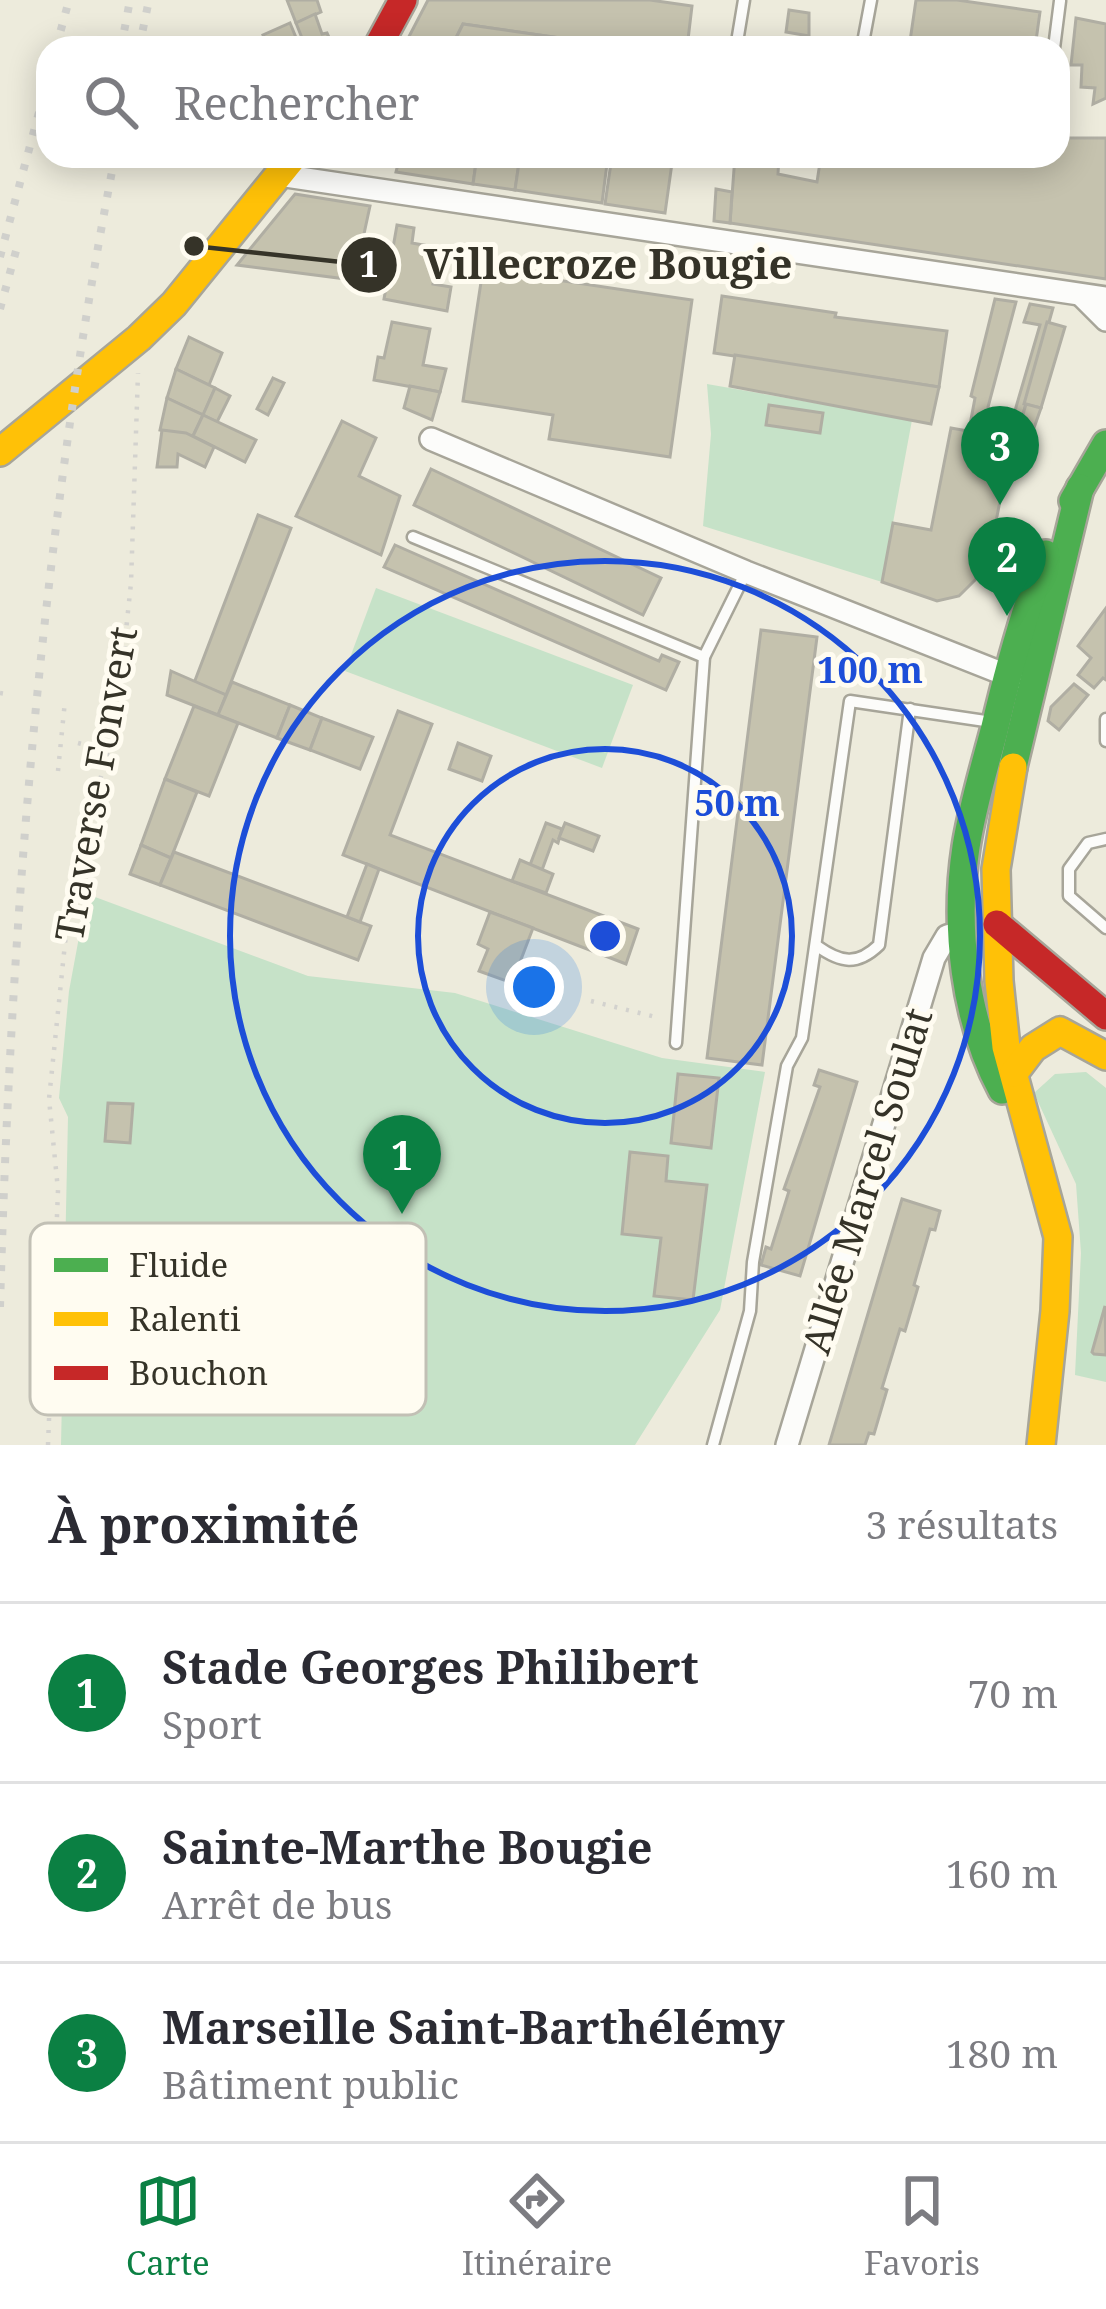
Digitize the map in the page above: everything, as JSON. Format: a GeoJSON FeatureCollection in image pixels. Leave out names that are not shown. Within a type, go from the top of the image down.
{"type":"FeatureCollection","features":[{"type":"Feature","properties":{"kind":"street"},"geometry":{"type":"LineString","coordinates":[[384,36],[403,0]]}},
{"type":"Feature","properties":{"kind":"street"},"geometry":{"type":"LineString","coordinates":[[0,452],[174,304],[285,168]]}},
{"type":"Feature","properties":{"kind":"street"},"geometry":{"type":"LineString","coordinates":[[305,168],[1106,298]]}},
{"type":"Feature","properties":{"kind":"street"},"geometry":{"type":"LineString","coordinates":[[1081,295],[1106,320]]}},
{"type":"Feature","properties":{"kind":"street"},"geometry":{"type":"LineString","coordinates":[[431,439],[746,572],[1019,680]]}},
{"type":"Feature","properties":{"kind":"street"},"geometry":{"type":"LineString","coordinates":[[1027,1123],[997,1083],[982,1042],[964,931],[964,865],[1019,680],[1025,606],[1049,547],[1106,444]]}},
{"type":"Feature","properties":{"kind":"street"},"geometry":{"type":"LineString","coordinates":[[1007,725],[996,869],[1000,1010],[1058,1238],[1041,1445]]}},
{"type":"Feature","properties":{"kind":"street"},"geometry":{"type":"LineString","coordinates":[[997,924],[1106,1016]]}},
{"type":"Feature","properties":{"kind":"street","name":"Allée Marcel Soulat"},"geometry":{"type":"LineString","coordinates":[[788,1445],[934,958],[946,936],[964,931]]}},
{"type":"Feature","properties":{"kind":"street"},"geometry":{"type":"LineString","coordinates":[[972,994],[999,982],[1037,980],[1081,998]]}},
{"type":"Feature","properties":{"kind":"street"},"geometry":{"type":"LineString","coordinates":[[972,994],[1000,1010],[1074,1036],[1106,1056]]}},
{"type":"Feature","properties":{"kind":"street"},"geometry":{"type":"LineString","coordinates":[[1014,1073],[1037,1042],[1060,1031]]}},
{"type":"Feature","properties":{"kind":"lane"},"geometry":{"type":"LineString","coordinates":[[738,36],[744,0]]}},
{"type":"Feature","properties":{"kind":"lane"},"geometry":{"type":"LineString","coordinates":[[864,36],[871,0]]}},
{"type":"Feature","properties":{"kind":"lane"},"geometry":{"type":"LineString","coordinates":[[1050,0],[1061,1],[1056,36]]}},
{"type":"Feature","properties":{"kind":"lane"},"geometry":{"type":"LineString","coordinates":[[413,537],[704,657]]}},
{"type":"Feature","properties":{"kind":"lane"},"geometry":{"type":"LineString","coordinates":[[676,1043],[704,657],[746,572]]}},
{"type":"Feature","properties":{"kind":"lane"},"geometry":{"type":"LineString","coordinates":[[713,1445],[750,1311],[752,1262],[788,1066],[802,1038],[850,700],[1007,725]]}},
{"type":"Feature","properties":{"kind":"lane"},"geometry":{"type":"LineString","coordinates":[[817,946],[832,957],[851,960],[864,959],[879,945],[910,709]]}},
{"type":"Feature","properties":{"kind":"lane"},"geometry":{"type":"LineString","coordinates":[[1106,719],[1106,741]]}},
{"type":"Feature","properties":{"kind":"lane"},"geometry":{"type":"LineString","coordinates":[[1106,839],[1088,843],[1070,869],[1069,896],[1106,928]]}},
{"type":"Feature","properties":{"kind":"path","name":"Traverse Fonvert"},"geometry":{"type":"LineString","coordinates":[[57,1223],[49,1100],[71,885],[108,751],[121,678],[130,583],[139,338]]}},
{"type":"Feature","properties":{"kind":"path"},"geometry":{"type":"LineString","coordinates":[[58,772],[65,700]]}},
{"type":"Feature","properties":{"kind":"path"},"geometry":{"type":"LineString","coordinates":[[78,742],[108,751]]}},
{"type":"Feature","properties":{"kind":"path"},"geometry":{"type":"LineString","coordinates":[[591,1001],[677,1020]]}},
{"type":"Feature","properties":{"kind":"path","name":"Traverse Fonvert"},"geometry":{"type":"LineString","coordinates":[[48,1445],[49,1415]]}},
{"type":"Feature","properties":{"kind":"green space"},"geometry":{"type":"Polygon","coordinates":[[[707,384],[912,420],[882,582],[703,526],[711,434],[707,384]]]}},
{"type":"Feature","properties":{"kind":"green space"},"geometry":{"type":"Polygon","coordinates":[[[376,588],[633,685],[602,768],[345,671],[376,588]]]}},
{"type":"Feature","properties":{"kind":"green space"},"geometry":{"type":"Polygon","coordinates":[[[87,894],[308,976],[455,993],[662,1058],[765,1072],[720,1310],[635,1445],[61,1445],[62,1415],[426,1415],[426,1223],[66,1223],[68,1117],[59,1098],[69,991],[87,894]]]}},
{"type":"Feature","properties":{"kind":"green space"},"geometry":{"type":"Polygon","coordinates":[[[1086,1072],[1106,1088],[1106,1382],[1075,1375],[1081,1253],[1076,1184],[1034,1093],[1055,1074],[1086,1072]]]}},
{"type":"Feature","properties":{"kind":"building"},"geometry":{"type":"Polygon","coordinates":[[[287,0],[317,0],[321,12],[296,23],[287,0]]]}},
{"type":"Feature","properties":{"kind":"building"},"geometry":{"type":"Polygon","coordinates":[[[428,0],[650,0],[692,6],[688,36],[546,36],[463,24],[457,36],[409,36],[428,0]]]}},
{"type":"Feature","properties":{"kind":"building"},"geometry":{"type":"Polygon","coordinates":[[[916,0],[957,0],[1040,12],[1037,36],[911,36],[916,0]]]}},
{"type":"Feature","properties":{"kind":"building"},"geometry":{"type":"Polygon","coordinates":[[[789,10],[809,13],[809,36],[786,32],[789,10]]]}},
{"type":"Feature","properties":{"kind":"building"},"geometry":{"type":"Polygon","coordinates":[[[315,14],[322,34],[328,36],[301,36],[296,23],[315,14]]]}},
{"type":"Feature","properties":{"kind":"building"},"geometry":{"type":"Polygon","coordinates":[[[1076,18],[1106,24],[1106,98],[1093,104],[1095,88],[1081,87],[1082,65],[1071,65],[1076,18]]]}},
{"type":"Feature","properties":{"kind":"building"},"geometry":{"type":"Polygon","coordinates":[[[290,23],[295,36],[263,36],[290,23]]]}},
{"type":"Feature","properties":{"kind":"building"},"geometry":{"type":"Polygon","coordinates":[[[463,24],[546,36],[457,36],[463,24]]]}},
{"type":"Feature","properties":{"kind":"building"},"geometry":{"type":"Polygon","coordinates":[[[1070,138],[1106,138],[1106,279],[730,223],[734,168],[778,168],[778,174],[817,182],[819,168],[1070,168],[1070,138]]]}},
{"type":"Feature","properties":{"kind":"building"},"geometry":{"type":"Polygon","coordinates":[[[397,168],[475,168],[473,184],[396,172],[397,168]]]}},
{"type":"Feature","properties":{"kind":"building"},"geometry":{"type":"Polygon","coordinates":[[[475,168],[518,168],[515,190],[473,184],[475,168]]]}},
{"type":"Feature","properties":{"kind":"building"},"geometry":{"type":"Polygon","coordinates":[[[518,168],[606,168],[602,203],[515,190],[518,168]]]}},
{"type":"Feature","properties":{"kind":"building"},"geometry":{"type":"Polygon","coordinates":[[[610,168],[671,168],[665,213],[605,204],[610,168]]]}},
{"type":"Feature","properties":{"kind":"building"},"geometry":{"type":"Polygon","coordinates":[[[716,189],[732,192],[730,223],[714,221],[716,189]]]}},
{"type":"Feature","properties":{"kind":"building"},"geometry":{"type":"Polygon","coordinates":[[[295,194],[370,206],[354,280],[237,265],[295,194]]]}},
{"type":"Feature","properties":{"kind":"building"},"geometry":{"type":"Polygon","coordinates":[[[397,225],[414,228],[412,243],[440,248],[433,284],[451,287],[447,311],[384,299],[397,225]]]}},
{"type":"Feature","properties":{"kind":"building"},"geometry":{"type":"Polygon","coordinates":[[[483,269],[692,300],[670,457],[549,439],[553,415],[463,401],[483,269]]]}},
{"type":"Feature","properties":{"kind":"building"},"geometry":{"type":"Polygon","coordinates":[[[722,296],[947,331],[939,387],[714,353],[722,296]]]}},
{"type":"Feature","properties":{"kind":"building"},"geometry":{"type":"Polygon","coordinates":[[[995,299],[1016,302],[988,407],[994,417],[1004,419],[1014,414],[1040,325],[1024,322],[1030,304],[1053,308],[1016,439],[969,430],[975,398],[971,396],[995,299]]]}},
{"type":"Feature","properties":{"kind":"building"},"geometry":{"type":"Polygon","coordinates":[[[392,322],[430,329],[423,365],[446,369],[440,392],[374,380],[392,322]]]}},
{"type":"Feature","properties":{"kind":"building"},"geometry":{"type":"Polygon","coordinates":[[[1047,322],[1065,327],[1041,408],[1024,404],[1047,322]]]}},
{"type":"Feature","properties":{"kind":"building"},"geometry":{"type":"Polygon","coordinates":[[[189,337],[222,353],[209,385],[176,369],[189,337]]]}},
{"type":"Feature","properties":{"kind":"building"},"geometry":{"type":"Polygon","coordinates":[[[735,355],[939,387],[931,424],[730,386],[735,355]]]}},
{"type":"Feature","properties":{"kind":"building"},"geometry":{"type":"Polygon","coordinates":[[[176,369],[215,388],[203,415],[167,398],[176,369]]]}},
{"type":"Feature","properties":{"kind":"building"},"geometry":{"type":"Polygon","coordinates":[[[273,378],[284,383],[268,415],[257,409],[273,378]]]}},
{"type":"Feature","properties":{"kind":"building"},"geometry":{"type":"Polygon","coordinates":[[[410,386],[440,392],[432,420],[404,408],[410,386]]]}},
{"type":"Feature","properties":{"kind":"building"},"geometry":{"type":"Polygon","coordinates":[[[215,388],[230,396],[217,422],[203,415],[215,388]]]}},
{"type":"Feature","properties":{"kind":"building"},"geometry":{"type":"Polygon","coordinates":[[[167,398],[203,415],[193,436],[160,430],[167,398]]]}},
{"type":"Feature","properties":{"kind":"building"},"geometry":{"type":"Polygon","coordinates":[[[1026,404],[1041,408],[1029,442],[1016,439],[1026,404]]]}},
{"type":"Feature","properties":{"kind":"building"},"geometry":{"type":"Polygon","coordinates":[[[769,405],[823,413],[820,433],[766,425],[769,405]]]}},
{"type":"Feature","properties":{"kind":"building"},"geometry":{"type":"Polygon","coordinates":[[[203,415],[256,440],[245,462],[193,436],[203,415]]]}},
{"type":"Feature","properties":{"kind":"building"},"geometry":{"type":"Polygon","coordinates":[[[342,421],[376,438],[359,476],[400,496],[381,555],[296,516],[342,421]]]}},
{"type":"Feature","properties":{"kind":"building"},"geometry":{"type":"Polygon","coordinates":[[[951,428],[1012,439],[987,568],[959,596],[937,601],[882,582],[893,523],[931,530],[951,428]]]}},
{"type":"Feature","properties":{"kind":"building"},"geometry":{"type":"Polygon","coordinates":[[[162,430],[186,433],[214,447],[205,467],[178,454],[177,467],[157,467],[162,430]]]}},
{"type":"Feature","properties":{"kind":"building"},"geometry":{"type":"Polygon","coordinates":[[[431,469],[661,578],[643,615],[414,505],[431,469]]]}},
{"type":"Feature","properties":{"kind":"building"},"geometry":{"type":"Polygon","coordinates":[[[258,515],[291,528],[226,695],[194,683],[258,515]]]}},
{"type":"Feature","properties":{"kind":"building"},"geometry":{"type":"Polygon","coordinates":[[[395,545],[659,661],[662,655],[679,662],[666,690],[384,567],[395,545]]]}},
{"type":"Feature","properties":{"kind":"building"},"geometry":{"type":"Polygon","coordinates":[[[1106,608],[1106,680],[1094,688],[1078,675],[1091,658],[1078,646],[1106,608]]]}},
{"type":"Feature","properties":{"kind":"building"},"geometry":{"type":"Polygon","coordinates":[[[761,630],[817,637],[762,1065],[707,1058],[761,630]]]}},
{"type":"Feature","properties":{"kind":"building"},"geometry":{"type":"Polygon","coordinates":[[[171,671],[226,695],[218,715],[167,695],[171,671]]]}},
{"type":"Feature","properties":{"kind":"building"},"geometry":{"type":"Polygon","coordinates":[[[232,682],[290,705],[277,738],[218,715],[232,682]]]}},
{"type":"Feature","properties":{"kind":"building"},"geometry":{"type":"Polygon","coordinates":[[[1074,684],[1088,695],[1059,730],[1048,721],[1051,707],[1074,684]]]}},
{"type":"Feature","properties":{"kind":"building"},"geometry":{"type":"Polygon","coordinates":[[[290,705],[322,718],[310,750],[277,738],[290,705]]]}},
{"type":"Feature","properties":{"kind":"building"},"geometry":{"type":"Polygon","coordinates":[[[194,706],[238,723],[209,796],[165,779],[194,706]]]}},
{"type":"Feature","properties":{"kind":"building"},"geometry":{"type":"Polygon","coordinates":[[[398,711],[432,724],[390,835],[638,929],[626,964],[343,855],[398,711]]]}},
{"type":"Feature","properties":{"kind":"building"},"geometry":{"type":"Polygon","coordinates":[[[322,718],[373,737],[360,769],[310,750],[322,718]]]}},
{"type":"Feature","properties":{"kind":"building"},"geometry":{"type":"Polygon","coordinates":[[[458,743],[491,756],[482,781],[449,769],[458,743]]]}},
{"type":"Feature","properties":{"kind":"building"},"geometry":{"type":"Polygon","coordinates":[[[165,779],[197,792],[171,858],[141,845],[165,779]]]}},
{"type":"Feature","properties":{"kind":"building"},"geometry":{"type":"Polygon","coordinates":[[[546,823],[562,829],[542,870],[530,865],[546,823]]]}},
{"type":"Feature","properties":{"kind":"building"},"geometry":{"type":"Polygon","coordinates":[[[565,823],[599,836],[593,851],[559,838],[565,823]]]}},
{"type":"Feature","properties":{"kind":"building"},"geometry":{"type":"Polygon","coordinates":[[[141,845],[171,858],[160,885],[130,874],[141,845]]]}},
{"type":"Feature","properties":{"kind":"building"},"geometry":{"type":"Polygon","coordinates":[[[174,852],[371,926],[358,960],[160,885],[174,852]]]}},
{"type":"Feature","properties":{"kind":"building"},"geometry":{"type":"Polygon","coordinates":[[[520,860],[553,874],[546,893],[512,881],[520,860]]]}},
{"type":"Feature","properties":{"kind":"building"},"geometry":{"type":"Polygon","coordinates":[[[367,864],[379,869],[360,922],[347,917],[367,864]]]}},
{"type":"Feature","properties":{"kind":"building"},"geometry":{"type":"Polygon","coordinates":[[[490,912],[533,928],[512,983],[479,971],[488,949],[478,944],[490,912]]]}},
{"type":"Feature","properties":{"kind":"building"},"geometry":{"type":"Polygon","coordinates":[[[819,1070],[857,1082],[800,1276],[761,1265],[766,1247],[771,1249],[789,1191],[784,1189],[820,1087],[814,1085],[819,1070]]]}},
{"type":"Feature","properties":{"kind":"building"},"geometry":{"type":"Polygon","coordinates":[[[678,1074],[719,1078],[711,1148],[671,1143],[678,1074]]]}},
{"type":"Feature","properties":{"kind":"building"},"geometry":{"type":"Polygon","coordinates":[[[108,1103],[133,1104],[130,1143],[105,1141],[108,1103]]]}},
{"type":"Feature","properties":{"kind":"building"},"geometry":{"type":"Polygon","coordinates":[[[630,1152],[668,1156],[666,1181],[707,1185],[693,1300],[654,1296],[661,1238],[622,1234],[630,1152]]]}},
{"type":"Feature","properties":{"kind":"building"},"geometry":{"type":"Polygon","coordinates":[[[902,1199],[940,1211],[935,1230],[930,1229],[905,1331],[900,1329],[882,1388],[887,1390],[874,1434],[869,1433],[865,1445],[829,1445],[902,1199]]]}},
{"type":"Feature","properties":{"kind":"building"},"geometry":{"type":"Polygon","coordinates":[[[1105,1306],[1106,1355],[1094,1354],[1092,1352],[1105,1306]]]}},
{"type":"Feature","properties":{"kind":"railway"},"geometry":{"type":"LineString","coordinates":[[59,36],[69,0]]}},
{"type":"Feature","properties":{"kind":"railway"},"geometry":{"type":"LineString","coordinates":[[123,36],[130,0]]}},
{"type":"Feature","properties":{"kind":"railway"},"geometry":{"type":"LineString","coordinates":[[142,36],[149,0]]}},
{"type":"Feature","properties":{"kind":"railway"},"geometry":{"type":"LineString","coordinates":[[0,257],[36,124]]}},
{"type":"Feature","properties":{"kind":"railway"},"geometry":{"type":"LineString","coordinates":[[0,1307],[12,1018],[34,729],[67,441],[113,168]]}},
{"type":"Feature","properties":{"kind":"railway"},"geometry":{"type":"LineString","coordinates":[[0,309],[19,240]]}},
{"type":"Feature","properties":{"kind":"traffic: fast"},"geometry":{"type":"LineString","coordinates":[[1073,501],[1106,444]]}},
{"type":"Feature","properties":{"kind":"traffic: fast"},"geometry":{"type":"LineString","coordinates":[[1013,767],[1080,488]]}},
{"type":"Feature","properties":{"kind":"traffic: fast"},"geometry":{"type":"LineString","coordinates":[[1002,1090],[979,1033],[965,972],[963,877],[972,818],[1005,686],[1046,554]]}},
{"type":"Feature","properties":{"kind":"traffic: slow"},"geometry":{"type":"LineString","coordinates":[[0,452],[174,304],[284,168]]}},
{"type":"Feature","properties":{"kind":"traffic: slow"},"geometry":{"type":"LineString","coordinates":[[1013,767],[996,869],[999,981],[1006,1047],[1058,1237],[1041,1445]]}},
{"type":"Feature","properties":{"kind":"traffic: slow"},"geometry":{"type":"LineString","coordinates":[[1014,1073],[1033,1048],[1060,1031],[1106,1056]]}},
{"type":"Feature","properties":{"kind":"traffic: jam"},"geometry":{"type":"LineString","coordinates":[[384,36],[403,0]]}},
{"type":"Feature","properties":{"kind":"traffic: jam"},"geometry":{"type":"LineString","coordinates":[[997,924],[1106,1016]]}},
{"type":"Feature","properties":{"kind":"place","name":"Villecroze Bougie"},"geometry":{"type":"Point","coordinates":[194,246]}},
{"type":"Feature","properties":{"kind":"place","name":"Marseille Saint-Barthélémy"},"geometry":{"type":"Point","coordinates":[1000,505]}},
{"type":"Feature","properties":{"kind":"place","name":"Sainte-Marthe Bougie"},"geometry":{"type":"Point","coordinates":[1007,616]}},
{"type":"Feature","properties":{"kind":"place","name":"Stade Georges Philibert"},"geometry":{"type":"Point","coordinates":[402,1214]}}]}
